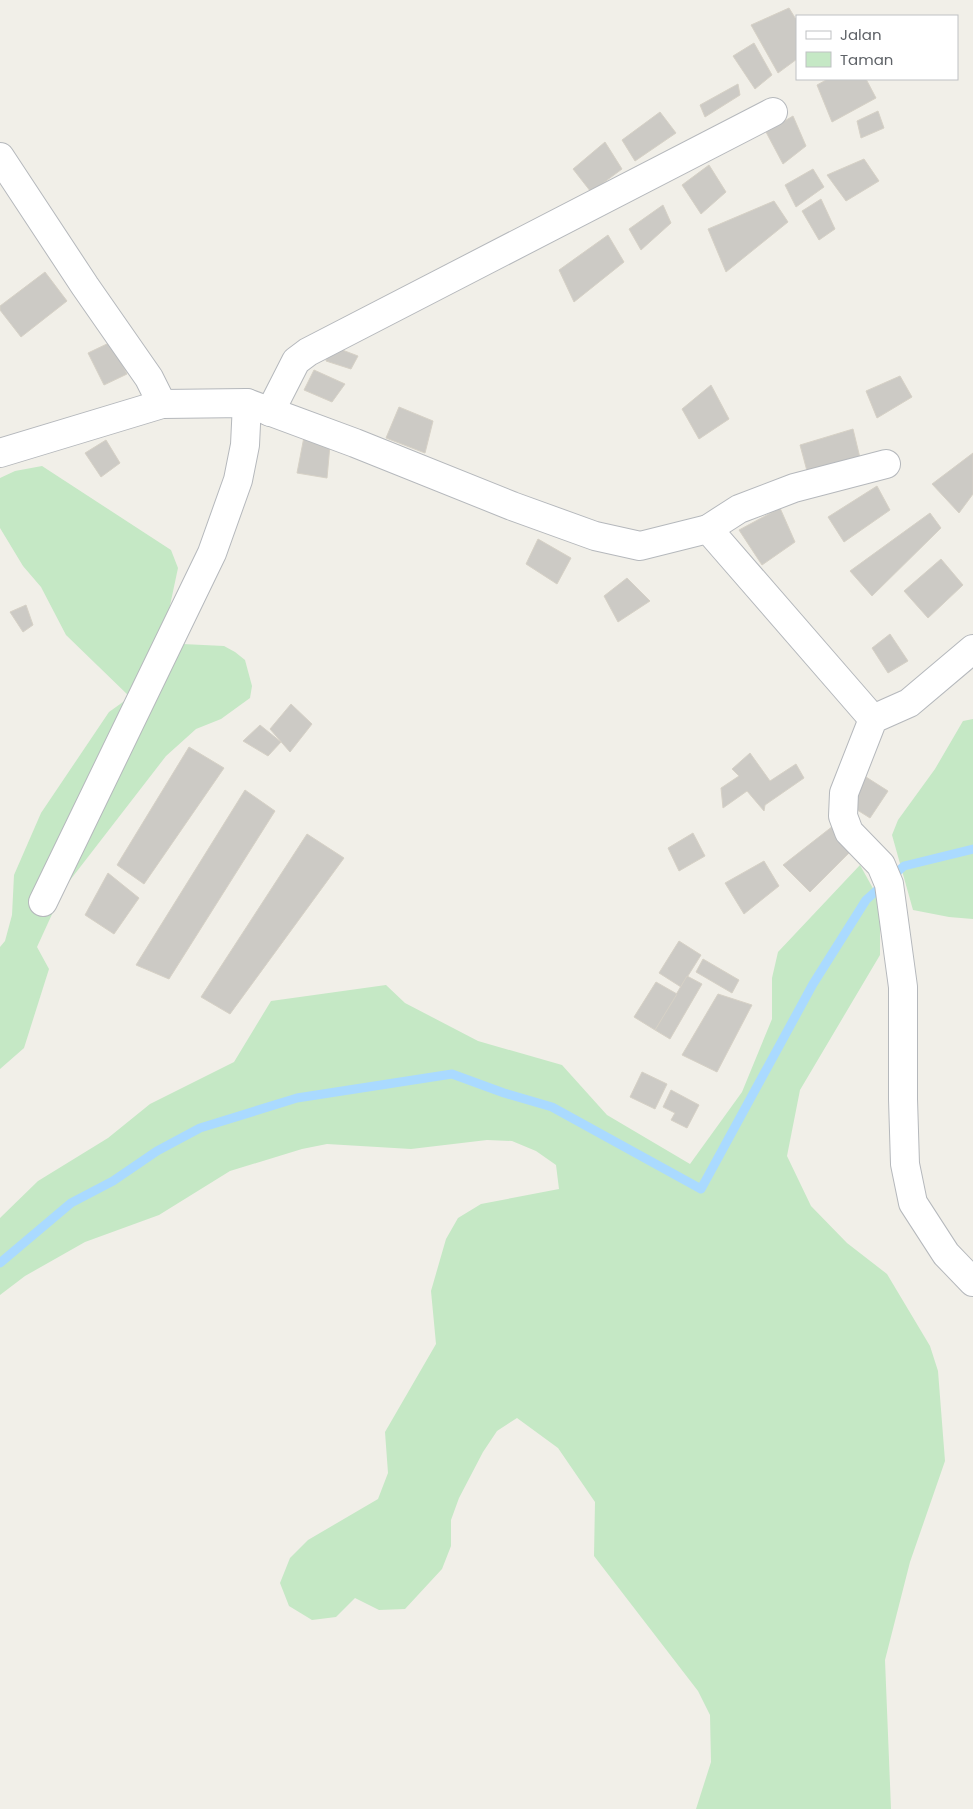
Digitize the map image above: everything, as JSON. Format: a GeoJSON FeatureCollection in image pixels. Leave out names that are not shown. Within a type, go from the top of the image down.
{"type":"FeatureCollection","features":[{"type":"Feature","properties":{"kind":"street"},"geometry":{"type":"LineString","coordinates":[[43,902],[212,553],[238,480],[245,445],[259,407],[296,362],[308,352],[773,112]]}},
{"type":"Feature","properties":{"kind":"street"},"geometry":{"type":"LineString","coordinates":[[0,157],[85,286],[149,378],[162,404]]}},
{"type":"Feature","properties":{"kind":"street"},"geometry":{"type":"LineString","coordinates":[[0,453],[162,404],[259,407],[512,506],[595,536],[640,546],[708,529],[739,509],[794,488],[886,464]]}},
{"type":"Feature","properties":{"kind":"street"},"geometry":{"type":"LineString","coordinates":[[708,529],[873,719]]}},
{"type":"Feature","properties":{"kind":"street"},"geometry":{"type":"LineString","coordinates":[[973,649],[909,703],[873,719],[844,793],[843,816],[849,832],[881,864],[889,884],[903,987],[905,1164],[913,1203],[946,1254],[973,1282]]}},
{"type":"Feature","properties":{"kind":"green space"},"geometry":{"type":"Polygon","coordinates":[[[42,466],[171,550],[178,568],[162,643],[224,646],[245,660],[252,686],[250,698],[221,719],[196,729],[166,756],[64,888],[37,947],[49,969],[24,1048],[0,1069],[0,947],[5,941],[12,915],[14,875],[41,813],[109,712],[130,697],[66,635],[41,587],[23,566],[0,528],[0,478],[15,471],[42,466]]]}},
{"type":"Feature","properties":{"kind":"green space"},"geometry":{"type":"Polygon","coordinates":[[[973,719],[973,919],[949,917],[913,910],[892,835],[898,820],[935,769],[963,721],[973,719]]]}},
{"type":"Feature","properties":{"kind":"green space"},"geometry":{"type":"Polygon","coordinates":[[[860,865],[880,901],[880,955],[800,1090],[787,1156],[811,1206],[847,1243],[887,1274],[930,1346],[938,1371],[945,1461],[910,1562],[885,1660],[891,1809],[696,1809],[711,1762],[710,1715],[698,1691],[594,1556],[595,1502],[558,1448],[517,1418],[497,1431],[483,1452],[459,1498],[451,1520],[451,1546],[442,1569],[405,1609],[379,1610],[355,1598],[336,1617],[312,1620],[289,1606],[280,1583],[290,1558],[308,1540],[378,1499],[388,1473],[385,1432],[436,1344],[431,1291],[446,1239],[458,1218],[481,1204],[559,1189],[556,1165],[536,1151],[512,1141],[487,1140],[411,1149],[327,1144],[302,1149],[230,1171],[159,1215],[85,1242],[25,1276],[0,1295],[0,1218],[38,1181],[108,1138],[150,1104],[234,1062],[271,1001],[386,985],[405,1003],[478,1041],[562,1065],[607,1115],[690,1164],[742,1092],[772,1019],[772,978],[778,952],[860,865]]]}},
{"type":"Feature","properties":{"kind":"building"},"geometry":{"type":"Polygon","coordinates":[[[789,8],[796,19],[796,60],[778,73],[751,25],[789,8]]]}},
{"type":"Feature","properties":{"kind":"building"},"geometry":{"type":"Polygon","coordinates":[[[754,43],[772,75],[755,89],[733,56],[754,43]]]}},
{"type":"Feature","properties":{"kind":"building"},"geometry":{"type":"Polygon","coordinates":[[[826,80],[867,80],[876,98],[832,122],[817,85],[826,80]]]}},
{"type":"Feature","properties":{"kind":"building"},"geometry":{"type":"Polygon","coordinates":[[[738,84],[740,95],[705,117],[700,105],[738,84]]]}},
{"type":"Feature","properties":{"kind":"building"},"geometry":{"type":"Polygon","coordinates":[[[878,111],[884,128],[861,138],[857,121],[878,111]]]}},
{"type":"Feature","properties":{"kind":"building"},"geometry":{"type":"Polygon","coordinates":[[[660,112],[676,133],[635,161],[622,140],[660,112]]]}},
{"type":"Feature","properties":{"kind":"building"},"geometry":{"type":"Polygon","coordinates":[[[793,116],[806,146],[783,164],[766,132],[793,116]]]}},
{"type":"Feature","properties":{"kind":"building"},"geometry":{"type":"Polygon","coordinates":[[[605,142],[622,169],[591,192],[573,169],[605,142]]]}},
{"type":"Feature","properties":{"kind":"building"},"geometry":{"type":"Polygon","coordinates":[[[864,159],[879,181],[846,201],[827,175],[864,159]]]}},
{"type":"Feature","properties":{"kind":"building"},"geometry":{"type":"Polygon","coordinates":[[[709,165],[726,192],[701,214],[682,185],[709,165]]]}},
{"type":"Feature","properties":{"kind":"building"},"geometry":{"type":"Polygon","coordinates":[[[813,169],[824,187],[796,207],[785,185],[813,169]]]}},
{"type":"Feature","properties":{"kind":"building"},"geometry":{"type":"Polygon","coordinates":[[[821,199],[835,229],[819,240],[802,211],[821,199]]]}},
{"type":"Feature","properties":{"kind":"building"},"geometry":{"type":"Polygon","coordinates":[[[774,201],[788,222],[726,272],[708,229],[774,201]]]}},
{"type":"Feature","properties":{"kind":"building"},"geometry":{"type":"Polygon","coordinates":[[[663,205],[671,223],[641,250],[629,229],[663,205]]]}},
{"type":"Feature","properties":{"kind":"building"},"geometry":{"type":"Polygon","coordinates":[[[608,235],[624,262],[574,302],[559,270],[608,235]]]}},
{"type":"Feature","properties":{"kind":"building"},"geometry":{"type":"Polygon","coordinates":[[[45,272],[67,301],[21,337],[0,310],[0,306],[45,272]]]}},
{"type":"Feature","properties":{"kind":"building"},"geometry":{"type":"Polygon","coordinates":[[[331,340],[337,348],[358,356],[351,369],[326,361],[331,340]]]}},
{"type":"Feature","properties":{"kind":"building"},"geometry":{"type":"Polygon","coordinates":[[[111,342],[127,374],[104,385],[88,353],[111,342]]]}},
{"type":"Feature","properties":{"kind":"building"},"geometry":{"type":"Polygon","coordinates":[[[314,370],[345,384],[332,402],[304,390],[314,370]]]}},
{"type":"Feature","properties":{"kind":"building"},"geometry":{"type":"Polygon","coordinates":[[[900,376],[912,397],[877,418],[866,391],[900,376]]]}},
{"type":"Feature","properties":{"kind":"building"},"geometry":{"type":"Polygon","coordinates":[[[711,385],[729,419],[699,439],[682,409],[711,385]]]}},
{"type":"Feature","properties":{"kind":"building"},"geometry":{"type":"Polygon","coordinates":[[[399,407],[433,421],[425,453],[386,438],[399,407]]]}},
{"type":"Feature","properties":{"kind":"building"},"geometry":{"type":"Polygon","coordinates":[[[853,429],[861,462],[810,482],[800,445],[853,429]]]}},
{"type":"Feature","properties":{"kind":"building"},"geometry":{"type":"Polygon","coordinates":[[[331,434],[327,478],[297,473],[304,437],[331,434]]]}},
{"type":"Feature","properties":{"kind":"building"},"geometry":{"type":"Polygon","coordinates":[[[106,440],[120,463],[101,477],[85,453],[106,440]]]}},
{"type":"Feature","properties":{"kind":"building"},"geometry":{"type":"Polygon","coordinates":[[[973,453],[973,494],[959,513],[932,484],[973,453]]]}},
{"type":"Feature","properties":{"kind":"building"},"geometry":{"type":"Polygon","coordinates":[[[877,486],[890,510],[844,542],[828,517],[877,486]]]}},
{"type":"Feature","properties":{"kind":"building"},"geometry":{"type":"Polygon","coordinates":[[[780,508],[795,542],[762,565],[739,530],[780,508]]]}},
{"type":"Feature","properties":{"kind":"building"},"geometry":{"type":"Polygon","coordinates":[[[930,513],[941,528],[872,596],[850,571],[930,513]]]}},
{"type":"Feature","properties":{"kind":"building"},"geometry":{"type":"Polygon","coordinates":[[[538,539],[571,558],[557,584],[526,564],[538,539]]]}},
{"type":"Feature","properties":{"kind":"building"},"geometry":{"type":"Polygon","coordinates":[[[941,559],[963,585],[928,618],[904,591],[941,559]]]}},
{"type":"Feature","properties":{"kind":"building"},"geometry":{"type":"Polygon","coordinates":[[[627,578],[650,601],[618,622],[604,596],[627,578]]]}},
{"type":"Feature","properties":{"kind":"building"},"geometry":{"type":"Polygon","coordinates":[[[26,605],[33,625],[23,632],[10,612],[26,605]]]}},
{"type":"Feature","properties":{"kind":"building"},"geometry":{"type":"Polygon","coordinates":[[[890,634],[908,661],[888,673],[872,648],[890,634]]]}},
{"type":"Feature","properties":{"kind":"building"},"geometry":{"type":"Polygon","coordinates":[[[291,704],[312,724],[290,752],[270,729],[291,704]]]}},
{"type":"Feature","properties":{"kind":"building"},"geometry":{"type":"Polygon","coordinates":[[[260,725],[281,742],[268,756],[243,741],[260,725]]]}},
{"type":"Feature","properties":{"kind":"building"},"geometry":{"type":"Polygon","coordinates":[[[189,747],[224,768],[144,884],[117,865],[189,747]]]}},
{"type":"Feature","properties":{"kind":"building"},"geometry":{"type":"Polygon","coordinates":[[[750,753],[770,781],[796,764],[804,778],[765,805],[764,811],[747,791],[723,808],[721,788],[739,776],[732,769],[750,753]]]}},
{"type":"Feature","properties":{"kind":"building"},"geometry":{"type":"Polygon","coordinates":[[[866,777],[888,791],[870,818],[851,806],[866,777]]]}},
{"type":"Feature","properties":{"kind":"building"},"geometry":{"type":"Polygon","coordinates":[[[245,790],[275,811],[169,979],[136,965],[245,790]]]}},
{"type":"Feature","properties":{"kind":"building"},"geometry":{"type":"Polygon","coordinates":[[[833,826],[851,851],[810,892],[783,865],[833,826]]]}},
{"type":"Feature","properties":{"kind":"building"},"geometry":{"type":"Polygon","coordinates":[[[693,833],[705,856],[679,871],[668,848],[693,833]]]}},
{"type":"Feature","properties":{"kind":"building"},"geometry":{"type":"Polygon","coordinates":[[[307,834],[344,858],[230,1014],[201,997],[307,834]]]}},
{"type":"Feature","properties":{"kind":"building"},"geometry":{"type":"Polygon","coordinates":[[[764,861],[779,886],[744,914],[725,883],[764,861]]]}},
{"type":"Feature","properties":{"kind":"building"},"geometry":{"type":"Polygon","coordinates":[[[108,873],[139,898],[114,934],[85,915],[108,873]]]}},
{"type":"Feature","properties":{"kind":"building"},"geometry":{"type":"Polygon","coordinates":[[[679,941],[701,955],[681,987],[659,973],[679,941]]]}},
{"type":"Feature","properties":{"kind":"building"},"geometry":{"type":"Polygon","coordinates":[[[703,959],[739,980],[732,993],[696,972],[703,959]]]}},
{"type":"Feature","properties":{"kind":"building"},"geometry":{"type":"Polygon","coordinates":[[[687,976],[702,984],[670,1039],[655,1030],[687,976]]]}},
{"type":"Feature","properties":{"kind":"building"},"geometry":{"type":"Polygon","coordinates":[[[656,982],[677,994],[655,1030],[634,1017],[656,982]]]}},
{"type":"Feature","properties":{"kind":"building"},"geometry":{"type":"Polygon","coordinates":[[[718,994],[752,1005],[717,1072],[682,1055],[718,994]]]}},
{"type":"Feature","properties":{"kind":"building"},"geometry":{"type":"Polygon","coordinates":[[[642,1072],[667,1084],[655,1109],[630,1097],[642,1072]]]}},
{"type":"Feature","properties":{"kind":"building"},"geometry":{"type":"Polygon","coordinates":[[[671,1090],[699,1105],[687,1128],[671,1120],[675,1113],[663,1107],[671,1090]]]}},
{"type":"Feature","properties":{"kind":"waterway"},"geometry":{"type":"LineString","coordinates":[[0,1263],[71,1203],[113,1181],[157,1151],[200,1128],[297,1098],[452,1074],[504,1093],[552,1107],[701,1189],[813,984],[866,900],[904,866],[973,849]]}}]}
